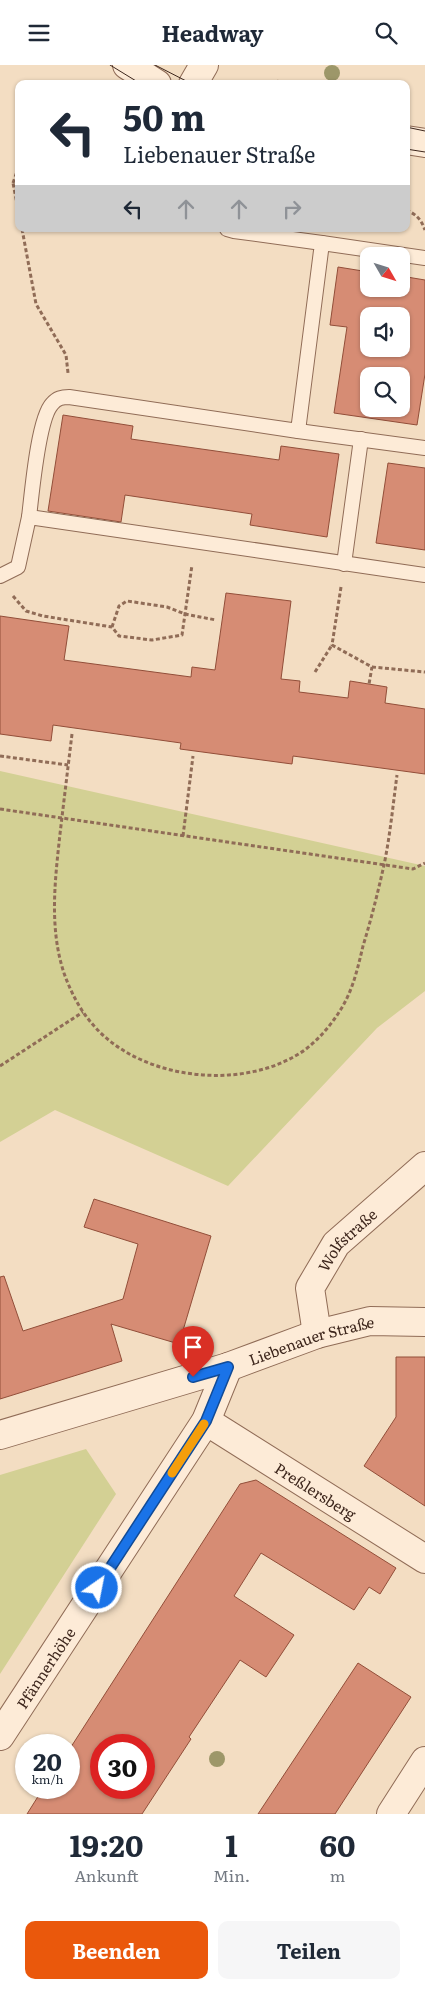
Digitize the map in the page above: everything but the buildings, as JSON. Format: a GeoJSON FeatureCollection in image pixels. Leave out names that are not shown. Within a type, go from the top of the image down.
{"type":"FeatureCollection","features":[{"type":"Feature","properties":{"kind":"street"},"geometry":{"type":"LineString","coordinates":[[127,65],[151,80]]}},
{"type":"Feature","properties":{"kind":"street"},"geometry":{"type":"LineString","coordinates":[[195,80],[204,65]]}},
{"type":"Feature","properties":{"kind":"street"},"geometry":{"type":"LineString","coordinates":[[410,141],[425,143]]}},
{"type":"Feature","properties":{"kind":"street","name":"Wolfstraße"},"geometry":{"type":"LineString","coordinates":[[317,1334],[310,1288],[336,1244],[425,1166]]}},
{"type":"Feature","properties":{"kind":"street","name":"Liebenauer Straße"},"geometry":{"type":"LineString","coordinates":[[0,1435],[228,1367],[317,1334],[370,1321],[425,1322]]}},
{"type":"Feature","properties":{"kind":"street","name":"Pfännerhöhe"},"geometry":{"type":"LineString","coordinates":[[0,1736],[206,1421],[228,1367]]}},
{"type":"Feature","properties":{"kind":"street","name":"Preßlersberg"},"geometry":{"type":"LineString","coordinates":[[206,1421],[425,1559]]}},
{"type":"Feature","properties":{"kind":"street"},"geometry":{"type":"LineString","coordinates":[[391,1814],[425,1761]]}},
{"type":"Feature","properties":{"kind":"lane"},"geometry":{"type":"LineString","coordinates":[[241,232],[425,258]]}},
{"type":"Feature","properties":{"kind":"lane"},"geometry":{"type":"LineString","coordinates":[[298,431],[322,243]]}},
{"type":"Feature","properties":{"kind":"lane"},"geometry":{"type":"LineString","coordinates":[[3,582],[18,567],[29,517],[43,419],[52,403],[60,397],[425,448]]}},
{"type":"Feature","properties":{"kind":"lane"},"geometry":{"type":"LineString","coordinates":[[344,564],[361,439]]}},
{"type":"Feature","properties":{"kind":"lane"},"geometry":{"type":"LineString","coordinates":[[29,517],[425,575]]}},
{"type":"Feature","properties":{"kind":"path"},"geometry":{"type":"LineString","coordinates":[[15,177],[13,183],[15,193]]}},
{"type":"Feature","properties":{"kind":"path"},"geometry":{"type":"LineString","coordinates":[[410,212],[414,213],[422,221],[425,230]]}},
{"type":"Feature","properties":{"kind":"path"},"geometry":{"type":"LineString","coordinates":[[23,232],[36,304],[66,355],[69,397]]}},
{"type":"Feature","properties":{"kind":"path"},"geometry":{"type":"LineString","coordinates":[[3,582],[26,611],[43,616],[112,627],[118,635],[152,640],[182,635],[196,542]]}},
{"type":"Feature","properties":{"kind":"path"},"geometry":{"type":"LineString","coordinates":[[315,672],[332,645],[344,564]]}},
{"type":"Feature","properties":{"kind":"path"},"geometry":{"type":"LineString","coordinates":[[112,627],[119,606],[127,601],[167,607],[185,615],[216,620]]}},
{"type":"Feature","properties":{"kind":"path"},"geometry":{"type":"LineString","coordinates":[[332,645],[372,667],[425,672]]}},
{"type":"Feature","properties":{"kind":"path"},"geometry":{"type":"LineString","coordinates":[[369,684],[372,667]]}},
{"type":"Feature","properties":{"kind":"path"},"geometry":{"type":"LineString","coordinates":[[72,735],[54,895],[56,938],[64,973],[83,1012],[96,1028],[118,1047],[148,1063],[178,1073],[223,1075],[259,1070],[281,1062],[305,1049],[318,1038],[342,1008],[352,988],[384,865],[397,775]]}},
{"type":"Feature","properties":{"kind":"path"},"geometry":{"type":"LineString","coordinates":[[0,756],[68,765]]}},
{"type":"Feature","properties":{"kind":"path"},"geometry":{"type":"LineString","coordinates":[[183,836],[193,756]]}},
{"type":"Feature","properties":{"kind":"path"},"geometry":{"type":"LineString","coordinates":[[0,809],[413,869],[425,863]]}},
{"type":"Feature","properties":{"kind":"path"},"geometry":{"type":"LineString","coordinates":[[0,1066],[83,1012]]}},
{"type":"Feature","properties":{"kind":"shaded area"},"geometry":{"type":"Polygon","coordinates":[[[0,771],[425,866],[425,991],[377,1028],[228,1186],[55,1110],[0,1142],[0,771]]]}},
{"type":"Feature","properties":{"kind":"shaded area"},"geometry":{"type":"Polygon","coordinates":[[[86,1449],[116,1494],[0,1674],[0,1475],[86,1449]]]}},
{"type":"Feature","properties":{"kind":"tram line"},"geometry":{"type":"LineString","coordinates":[[110,65],[134,80]]}},
{"type":"Feature","properties":{"kind":"tram line"},"geometry":{"type":"LineString","coordinates":[[155,65],[184,80]]}},
{"type":"Feature","properties":{"kind":"tram line"},"geometry":{"type":"LineString","coordinates":[[410,128],[425,131]]}},
{"type":"Feature","properties":{"kind":"tram line"},"geometry":{"type":"LineString","coordinates":[[410,150],[425,152]]}},
{"type":"Feature","properties":{"kind":"slow traffic"},"geometry":{"type":"LineString","coordinates":[[172,1473],[204,1424]]}},
{"type":"Feature","properties":{"kind":"route"},"geometry":{"type":"LineString","coordinates":[[97,1588],[206,1421],[228,1367],[193,1377]]}}]}
